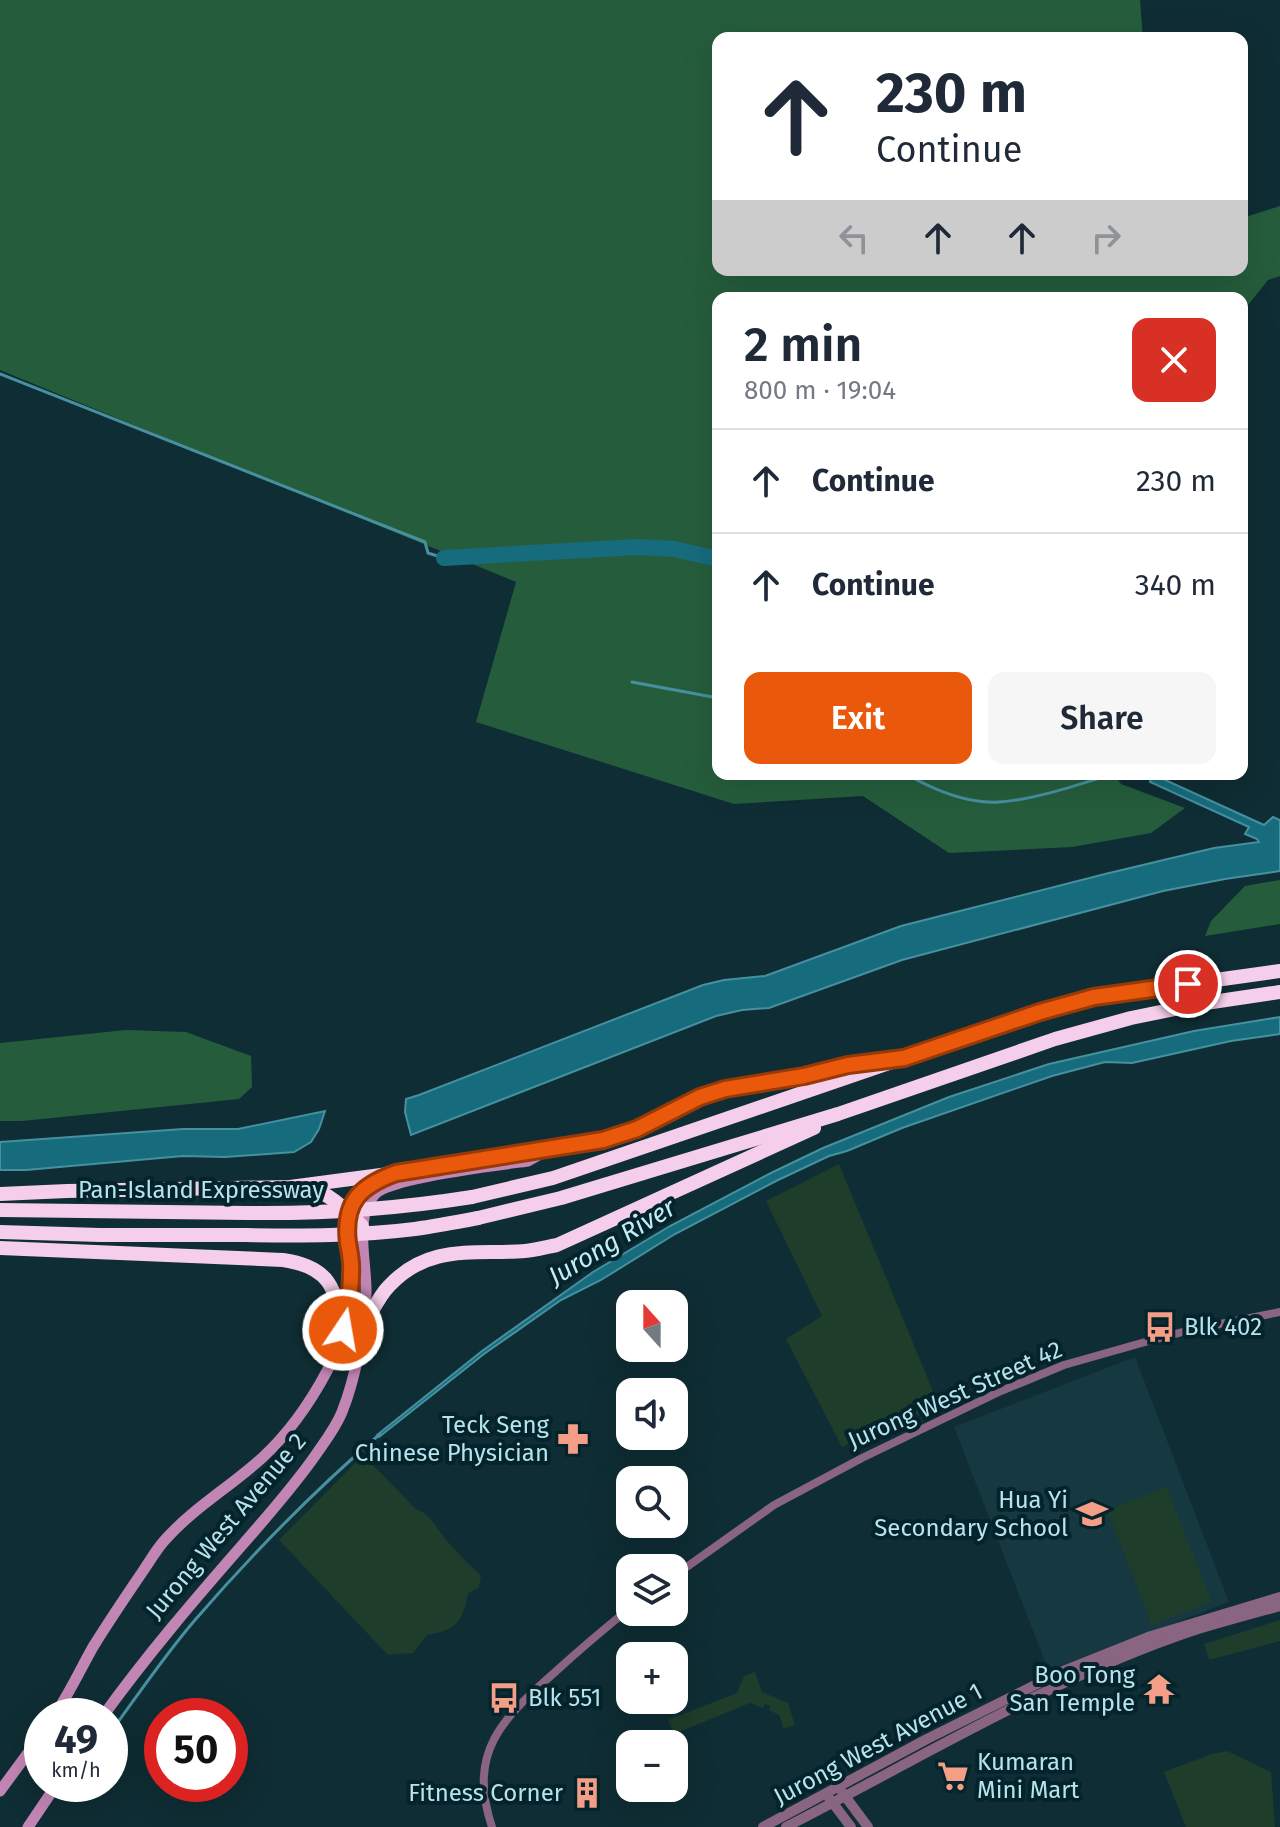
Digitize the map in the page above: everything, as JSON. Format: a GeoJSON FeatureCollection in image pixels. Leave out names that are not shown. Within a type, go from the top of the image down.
{"type":"FeatureCollection","features":[{"type":"Feature","properties":{"kind":"highway","name":"Pan-Island Expressway"},"geometry":{"type":"LineString","coordinates":[[0,1210],[309,1214],[416,1206],[472,1197],[553,1178],[1040,1012],[1094,997],[1280,971]]}},
{"type":"Feature","properties":{"kind":"highway","name":"Pan-Island Expressway"},"geometry":{"type":"LineString","coordinates":[[0,1232],[301,1236],[417,1229],[478,1218],[561,1198],[858,1107],[1055,1039],[1131,1018],[1280,992]]}},
{"type":"Feature","properties":{"kind":"highway"},"geometry":{"type":"LineString","coordinates":[[497,1158],[603,1140],[637,1129],[700,1097],[725,1089],[848,1065],[904,1058]]}},
{"type":"Feature","properties":{"kind":"highway"},"geometry":{"type":"LineString","coordinates":[[362,1328],[388,1287],[409,1269],[429,1260],[455,1252],[526,1251],[557,1245],[858,1107]]}},
{"type":"Feature","properties":{"kind":"highway"},"geometry":{"type":"LineString","coordinates":[[290,1187],[396,1173]]}},
{"type":"Feature","properties":{"kind":"highway"},"geometry":{"type":"LineString","coordinates":[[0,1194],[290,1187],[312,1189],[325,1195],[344,1207],[362,1226]]}},
{"type":"Feature","properties":{"kind":"highway"},"geometry":{"type":"LineString","coordinates":[[0,1248],[302,1263],[317,1270],[332,1288],[343,1330]]}},
{"type":"Feature","properties":{"kind":"main road","name":"Jurong West Avenue 2"},"geometry":{"type":"LineString","coordinates":[[117,1698],[162,1638],[300,1478],[340,1417],[350,1392],[362,1328],[366,1293],[362,1226],[373,1196],[402,1181],[528,1161],[541,1151]]}},
{"type":"Feature","properties":{"kind":"main road"},"geometry":{"type":"LineString","coordinates":[[350,1213],[356,1198],[376,1180],[396,1173],[497,1158]]}},
{"type":"Feature","properties":{"kind":"main road","name":"Jurong West Avenue 2"},"geometry":{"type":"LineString","coordinates":[[66,1698],[93,1647],[163,1542],[261,1459],[297,1420],[328,1368],[343,1330],[351,1292],[350,1213]]}},
{"type":"Feature","properties":{"kind":"main road"},"geometry":{"type":"LineString","coordinates":[[0,1791],[24,1758]]}},
{"type":"Feature","properties":{"kind":"main road"},"geometry":{"type":"LineString","coordinates":[[28,1827],[45,1802]]}},
{"type":"Feature","properties":{"kind":"street","name":"Jurong West Street 42"},"geometry":{"type":"LineString","coordinates":[[688,1566],[774,1505],[862,1458],[1001,1391],[1064,1365],[1138,1344],[1280,1312]]}},
{"type":"Feature","properties":{"kind":"street","name":"Jurong West Avenue 1"},"geometry":{"type":"LineString","coordinates":[[786,1827],[832,1804],[842,1792],[927,1739],[1061,1672],[1151,1636],[1280,1597]]}},
{"type":"Feature","properties":{"kind":"street","name":"Jurong West Avenue 1"},"geometry":{"type":"LineString","coordinates":[[763,1827],[826,1793],[842,1792],[1101,1667],[1192,1631],[1280,1606]]}},
{"type":"Feature","properties":{"kind":"street"},"geometry":{"type":"LineString","coordinates":[[492,1827],[487,1813],[483,1777],[486,1757],[503,1724],[524,1699],[616,1620]]}},
{"type":"Feature","properties":{"kind":"street"},"geometry":{"type":"LineString","coordinates":[[842,1792],[868,1827]]}},
{"type":"Feature","properties":{"kind":"street"},"geometry":{"type":"LineString","coordinates":[[826,1793],[851,1827]]}},
{"type":"Feature","properties":{"kind":"shaded area","name":"Hua Yi Secondary School"},"geometry":{"type":"Polygon","coordinates":[[[1135,1357],[1229,1602],[1049,1672],[954,1427],[1135,1357]]]}},
{"type":"Feature","properties":{"kind":"green space"},"geometry":{"type":"Polygon","coordinates":[[[0,0],[1140,0],[1143,32],[712,32],[712,276],[1248,276],[1248,216],[1280,206],[1280,276],[1268,280],[1248,304],[1248,292],[712,292],[712,780],[1118,780],[1121,784],[1185,808],[1151,833],[1072,847],[949,853],[863,796],[734,804],[476,722],[516,582],[0,370],[0,0]]]}},
{"type":"Feature","properties":{"kind":"green space"},"geometry":{"type":"Polygon","coordinates":[[[1280,880],[1280,924],[1205,936],[1211,921],[1245,886],[1280,880]]]}},
{"type":"Feature","properties":{"kind":"green space"},"geometry":{"type":"Polygon","coordinates":[[[126,1030],[186,1032],[251,1056],[252,1087],[239,1099],[0,1121],[0,1043],[126,1030]]]}},
{"type":"Feature","properties":{"kind":"green space"},"geometry":{"type":"Polygon","coordinates":[[[839,1164],[940,1408],[883,1426],[842,1447],[786,1339],[822,1316],[766,1201],[839,1164]]]}},
{"type":"Feature","properties":{"kind":"green space"},"geometry":{"type":"Polygon","coordinates":[[[363,1455],[416,1509],[430,1519],[481,1576],[479,1587],[468,1594],[456,1623],[427,1635],[413,1653],[388,1655],[279,1540],[363,1455]]]}},
{"type":"Feature","properties":{"kind":"green space"},"geometry":{"type":"Polygon","coordinates":[[[1167,1487],[1212,1602],[1152,1625],[1107,1510],[1167,1487]]]}},
{"type":"Feature","properties":{"kind":"green space"},"geometry":{"type":"Polygon","coordinates":[[[1280,1620],[1280,1641],[1209,1660],[1204,1644],[1280,1620]]]}},
{"type":"Feature","properties":{"kind":"green space"},"geometry":{"type":"Polygon","coordinates":[[[755,1672],[762,1692],[788,1703],[795,1725],[784,1729],[779,1715],[769,1710],[770,1706],[765,1704],[763,1708],[750,1703],[684,1730],[672,1730],[668,1720],[737,1693],[744,1676],[755,1672]]]}},
{"type":"Feature","properties":{"kind":"green space"},"geometry":{"type":"Polygon","coordinates":[[[1227,1751],[1271,1772],[1275,1827],[1186,1827],[1164,1772],[1227,1751]]]}},
{"type":"Feature","properties":{"kind":"water"},"geometry":{"type":"Polygon","coordinates":[[[1165,780],[1264,825],[1273,817],[1280,820],[1280,871],[1163,891],[902,960],[769,1008],[716,1016],[411,1135],[405,1112],[406,1099],[703,985],[765,976],[901,926],[1214,848],[1259,842],[1245,834],[1249,827],[1150,782],[1165,780]]]}},
{"type":"Feature","properties":{"kind":"water","name":"Jurong River"},"geometry":{"type":"Polygon","coordinates":[[[1280,1017],[1280,1034],[1231,1041],[1132,1063],[1105,1062],[1052,1076],[829,1156],[675,1234],[601,1280],[561,1300],[484,1354],[379,1437],[377,1435],[482,1351],[593,1272],[670,1226],[823,1148],[949,1097],[1049,1064],[1194,1031],[1280,1017]]]}},
{"type":"Feature","properties":{"kind":"water"},"geometry":{"type":"Polygon","coordinates":[[[325,1111],[311,1142],[294,1152],[225,1157],[183,1156],[0,1170],[0,1142],[183,1129],[238,1129],[325,1111]]]}},
{"type":"Feature","properties":{"kind":"waterway"},"geometry":{"type":"LineString","coordinates":[[0,374],[425,542],[428,553],[444,558]]}},
{"type":"Feature","properties":{"kind":"waterway"},"geometry":{"type":"LineString","coordinates":[[444,558],[637,547],[674,549],[712,558]]}},
{"type":"Feature","properties":{"kind":"waterway"},"geometry":{"type":"LineString","coordinates":[[632,682],[712,697]]}},
{"type":"Feature","properties":{"kind":"waterway"},"geometry":{"type":"LineString","coordinates":[[918,780],[951,795],[987,802],[1027,798],[1093,780]]}},
{"type":"Feature","properties":{"kind":"waterway","name":"Jurong River"},"geometry":{"type":"LineString","coordinates":[[128,1709],[195,1620],[261,1547],[307,1500],[380,1434]]}},
{"type":"Feature","properties":{"kind":"place","name":"Blk 402"},"geometry":{"type":"Point","coordinates":[1160,1327]}},
{"type":"Feature","properties":{"kind":"place","name":"Teck Seng Chinese Physician"},"geometry":{"type":"Point","coordinates":[573,1439]}},
{"type":"Feature","properties":{"kind":"place","name":"Hua Yi Secondary School"},"geometry":{"type":"Point","coordinates":[1092,1514]}},
{"type":"Feature","properties":{"kind":"place","name":"Boo Tong San Temple"},"geometry":{"type":"Point","coordinates":[1159,1689]}},
{"type":"Feature","properties":{"kind":"place","name":"Blk 551"},"geometry":{"type":"Point","coordinates":[504,1698]}},
{"type":"Feature","properties":{"kind":"place","name":"Kumaran Mini Mart"},"geometry":{"type":"Point","coordinates":[953,1776]}},
{"type":"Feature","properties":{"kind":"place","name":"Fitness Corner"},"geometry":{"type":"Point","coordinates":[587,1793]}},
{"type":"Feature","properties":{"kind":"route"},"geometry":{"type":"LineString","coordinates":[[343,1330],[351,1292],[349,1218],[356,1198],[376,1180],[396,1173],[603,1140],[637,1129],[700,1097],[725,1089],[848,1065],[904,1058],[1094,997],[1188,984]]}}]}
